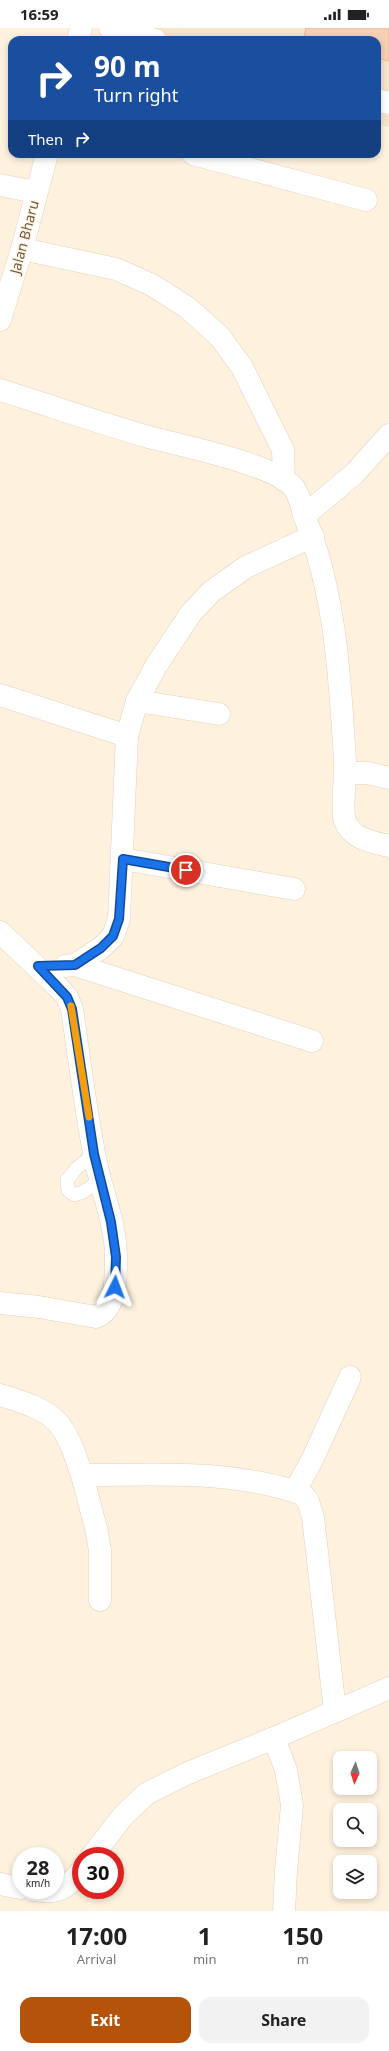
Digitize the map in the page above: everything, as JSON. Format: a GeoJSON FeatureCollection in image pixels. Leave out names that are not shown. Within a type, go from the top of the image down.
{"type":"FeatureCollection","features":[{"type":"Feature","properties":{"kind":"street"},"geometry":{"type":"LineString","coordinates":[[110,28],[154,36]]}},
{"type":"Feature","properties":{"kind":"street","name":"Jalan Bharu"},"geometry":{"type":"LineString","coordinates":[[0,320],[22,249],[46,158]]}},
{"type":"Feature","properties":{"kind":"street"},"geometry":{"type":"LineString","coordinates":[[208,158],[366,200]]}},
{"type":"Feature","properties":{"kind":"street"},"geometry":{"type":"LineString","coordinates":[[0,185],[36,192]]}},
{"type":"Feature","properties":{"kind":"street"},"geometry":{"type":"LineString","coordinates":[[22,249],[116,269],[152,285],[188,308],[220,337],[242,367],[283,450],[284,480]]}},
{"type":"Feature","properties":{"kind":"street"},"geometry":{"type":"LineString","coordinates":[[0,390],[145,436],[228,457],[271,472],[294,488],[313,536],[330,607],[339,662],[346,773],[344,819],[350,830],[361,838],[389,846]]}},
{"type":"Feature","properties":{"kind":"street"},"geometry":{"type":"LineString","coordinates":[[304,516],[354,474],[389,435]]}},
{"type":"Feature","properties":{"kind":"street"},"geometry":{"type":"LineString","coordinates":[[75,965],[101,948],[113,936],[119,919],[123,859],[127,736],[137,701],[156,666],[191,614],[212,591],[246,567],[313,536]]}},
{"type":"Feature","properties":{"kind":"street"},"geometry":{"type":"LineString","coordinates":[[0,695],[127,736]]}},
{"type":"Feature","properties":{"kind":"street"},"geometry":{"type":"LineString","coordinates":[[137,701],[219,714]]}},
{"type":"Feature","properties":{"kind":"street"},"geometry":{"type":"LineString","coordinates":[[346,773],[368,774],[389,778]]}},
{"type":"Feature","properties":{"kind":"street"},"geometry":{"type":"LineString","coordinates":[[123,859],[294,889]]}},
{"type":"Feature","properties":{"kind":"street"},"geometry":{"type":"LineString","coordinates":[[0,932],[38,966],[67,997],[72,1009],[94,1154],[111,1222],[116,1257],[115,1287],[109,1307],[103,1314],[96,1317],[39,1307],[0,1303]]}},
{"type":"Feature","properties":{"kind":"street"},"geometry":{"type":"LineString","coordinates":[[38,966],[75,965],[312,1041]]}},
{"type":"Feature","properties":{"kind":"street"},"geometry":{"type":"LineString","coordinates":[[295,1491],[312,1460],[350,1377]]}},
{"type":"Feature","properties":{"kind":"street"},"geometry":{"type":"LineString","coordinates":[[0,1395],[40,1410],[58,1423],[68,1439],[82,1475],[97,1532],[100,1551],[100,1600]]}},
{"type":"Feature","properties":{"kind":"street"},"geometry":{"type":"LineString","coordinates":[[82,1475],[156,1475],[181,1473],[231,1476],[302,1494],[308,1501],[313,1517],[335,1711]]}},
{"type":"Feature","properties":{"kind":"street"},"geometry":{"type":"LineString","coordinates":[[99,1847],[122,1816],[146,1794],[188,1773],[274,1738],[389,1688]]}},
{"type":"Feature","properties":{"kind":"street"},"geometry":{"type":"LineString","coordinates":[[274,1738],[286,1770],[292,1805],[284,1911]]}},
{"type":"Feature","properties":{"kind":"street"},"geometry":{"type":"LineString","coordinates":[[64,1888],[72,1881]]}},
{"type":"Feature","properties":{"kind":"street"},"geometry":{"type":"LineString","coordinates":[[0,1884],[12,1886]]}},
{"type":"Feature","properties":{"kind":"lane"},"geometry":{"type":"LineString","coordinates":[[94,1154],[77,1168],[67,1180],[68,1190],[74,1195],[83,1192],[100,1181]]}},
{"type":"Feature","properties":{"kind":"shaded area"},"geometry":{"type":"Polygon","coordinates":[[[120,28],[389,28],[389,127],[381,125],[381,36],[118,36],[120,28]]]}},
{"type":"Feature","properties":{"kind":"building"},"geometry":{"type":"Polygon","coordinates":[[[306,28],[389,28],[389,61],[381,59],[381,36],[304,36],[306,28]]]}},
{"type":"Feature","properties":{"kind":"slow traffic"},"geometry":{"type":"LineString","coordinates":[[71,1006],[89,1117]]}},
{"type":"Feature","properties":{"kind":"route"},"geometry":{"type":"LineString","coordinates":[[115,1287],[116,1257],[111,1222],[94,1154],[72,1009],[67,997],[38,966],[75,965],[101,948],[113,936],[119,919],[123,859],[186,870]]}}]}
